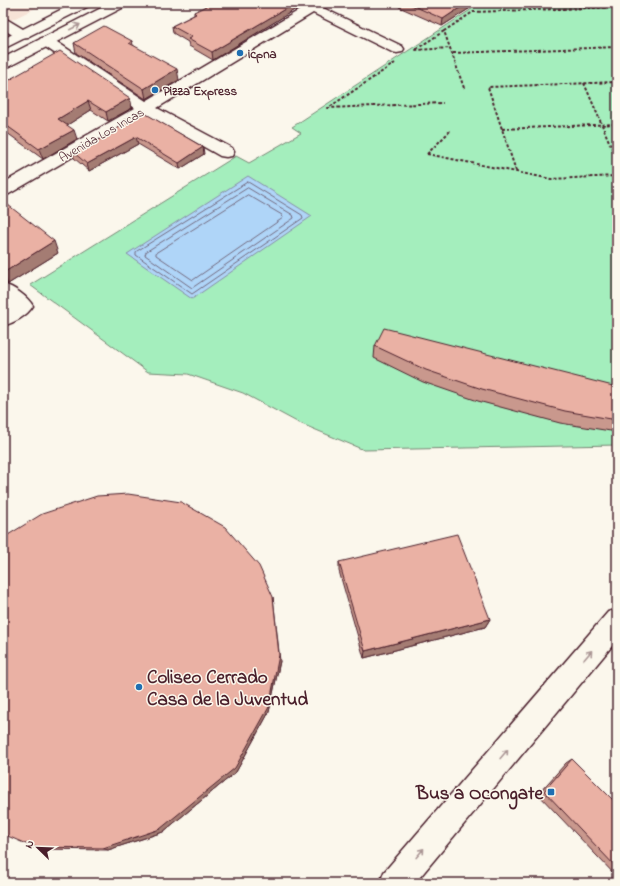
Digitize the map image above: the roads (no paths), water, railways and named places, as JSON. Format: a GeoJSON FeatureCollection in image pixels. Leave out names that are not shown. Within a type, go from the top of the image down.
{"type":"FeatureCollection","features":[{"type":"Feature","properties":{"kind":"main road"},"geometry":{"type":"LineString","coordinates":[[3,45],[84,3]]}},
{"type":"Feature","properties":{"kind":"main road"},"geometry":{"type":"LineString","coordinates":[[3,64],[121,3]]}},
{"type":"Feature","properties":{"kind":"main road"},"geometry":{"type":"LineString","coordinates":[[312,5],[397,56]]}},
{"type":"Feature","properties":{"kind":"main road","name":"Avenida Los Incas"},"geometry":{"type":"LineString","coordinates":[[3,190],[146,108],[312,5]]}},
{"type":"Feature","properties":{"kind":"main road"},"geometry":{"type":"LineString","coordinates":[[3,23],[23,35]]}},
{"type":"Feature","properties":{"kind":"main road"},"geometry":{"type":"LineString","coordinates":[[46,41],[146,108],[226,152]]}},
{"type":"Feature","properties":{"kind":"main road"},"geometry":{"type":"LineString","coordinates":[[3,291],[23,306],[3,319]]}},
{"type":"Feature","properties":{"kind":"main road"},"geometry":{"type":"LineString","coordinates":[[395,883],[617,621]]}},
{"type":"Feature","properties":{"kind":"water"},"geometry":{"type":"Polygon","coordinates":[[[248,176],[312,216],[192,299],[127,254],[248,176]]]}},
{"type":"Feature","properties":{"kind":"place","name":"icpna"},"geometry":{"type":"Point","coordinates":[240,53]}},
{"type":"Feature","properties":{"kind":"place","name":"Pizza Express"},"geometry":{"type":"Point","coordinates":[155,90]}},
{"type":"Feature","properties":{"kind":"place","name":"Coliseo Cerrado Casa de la Juventud"},"geometry":{"type":"Point","coordinates":[139,687]}},
{"type":"Feature","properties":{"kind":"place","name":"Bus a Ocongate"},"geometry":{"type":"Point","coordinates":[551,792]}}]}
